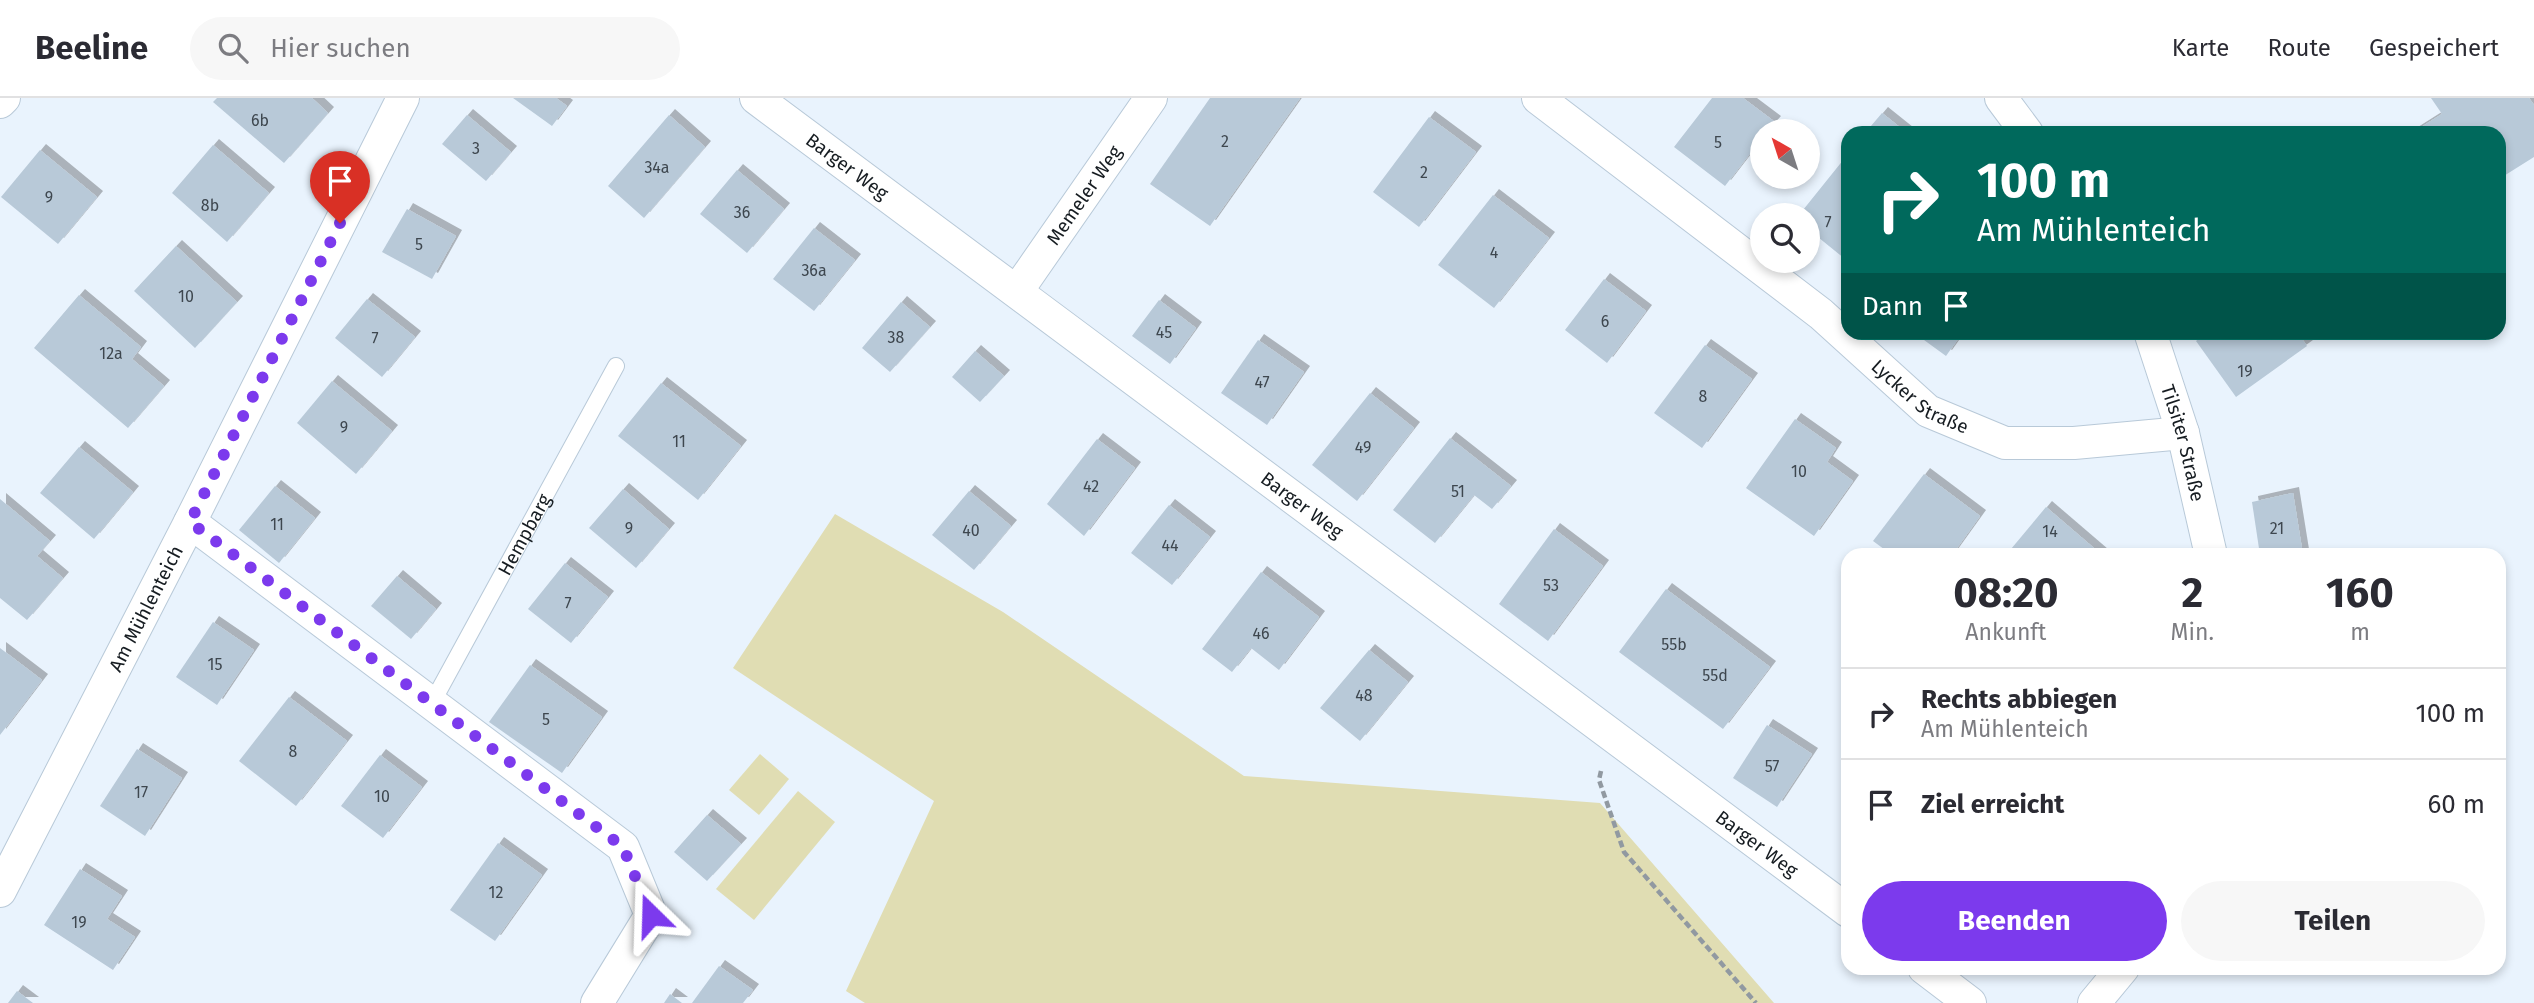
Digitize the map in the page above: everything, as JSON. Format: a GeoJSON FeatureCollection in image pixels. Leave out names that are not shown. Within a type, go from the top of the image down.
{"type":"FeatureCollection","features":[{"type":"Feature","properties":{"kind":"street"},"geometry":{"type":"LineString","coordinates":[[0,102],[4,98]]}},
{"type":"Feature","properties":{"kind":"street","name":"Am Mühlenteich"},"geometry":{"type":"LineString","coordinates":[[0,891],[190,522],[403,98]]}},
{"type":"Feature","properties":{"kind":"street","name":"Barger Weg"},"geometry":{"type":"LineString","coordinates":[[756,98],[1613,733],[1841,906]]}},
{"type":"Feature","properties":{"kind":"street","name":"Memeler Weg"},"geometry":{"type":"LineString","coordinates":[[1017,290],[1151,98]]}},
{"type":"Feature","properties":{"kind":"street","name":"Lycker Straße"},"geometry":{"type":"LineString","coordinates":[[1538,98],[1821,314],[1841,332]]}},
{"type":"Feature","properties":{"kind":"street"},"geometry":{"type":"LineString","coordinates":[[2001,98],[2022,126]]}},
{"type":"Feature","properties":{"kind":"street","name":"Lycker Straße"},"geometry":{"type":"LineString","coordinates":[[1850,340],[1928,411],[2005,443],[2074,443],[2183,433]]}},
{"type":"Feature","properties":{"kind":"street","name":"Tilsiter Straße"},"geometry":{"type":"LineString","coordinates":[[2153,340],[2183,433],[2209,548]]}},
{"type":"Feature","properties":{"kind":"street"},"geometry":{"type":"LineString","coordinates":[[190,522],[623,847],[651,915],[597,1003]]}},
{"type":"Feature","properties":{"kind":"street"},"geometry":{"type":"LineString","coordinates":[[1933,975],[1970,1003]]}},
{"type":"Feature","properties":{"kind":"street"},"geometry":{"type":"LineString","coordinates":[[2094,1003],[2117,975]]}},
{"type":"Feature","properties":{"kind":"lane","name":"Hempbarg"},"geometry":{"type":"LineString","coordinates":[[432,703],[616,366]]}},
{"type":"Feature","properties":{"kind":"path"},"geometry":{"type":"LineString","coordinates":[[1613,733],[1599,780],[1624,852],[1756,1003]]}},
{"type":"Feature","properties":{"kind":"shaded area"},"geometry":{"type":"Polygon","coordinates":[[[835,514],[1003,612],[1244,776],[1600,803],[1774,1003],[865,1003],[846,991],[934,801],[733,668],[835,514]]]}},
{"type":"Feature","properties":{"kind":"shaded area"},"geometry":{"type":"Polygon","coordinates":[[[760,754],[789,779],[759,815],[729,790],[760,754]]]}},
{"type":"Feature","properties":{"kind":"shaded area"},"geometry":{"type":"Polygon","coordinates":[[[798,791],[835,822],[754,920],[716,889],[798,791]]]}},
{"type":"Feature","properties":{"kind":"building"},"geometry":{"type":"Polygon","coordinates":[[[217,98],[312,98],[328,113],[284,163],[213,102],[217,98]]]}},
{"type":"Feature","properties":{"kind":"building"},"geometry":{"type":"Polygon","coordinates":[[[513,98],[556,98],[567,106],[552,126],[513,98]]]}},
{"type":"Feature","properties":{"kind":"building"},"geometry":{"type":"Polygon","coordinates":[[[1210,98],[1300,98],[1210,226],[1150,184],[1210,98]]]}},
{"type":"Feature","properties":{"kind":"building"},"geometry":{"type":"Polygon","coordinates":[[[1712,98],[1743,98],[1771,119],[1750,119],[1750,154],[1725,186],[1674,147],[1712,98]]]}},
{"type":"Feature","properties":{"kind":"building"},"geometry":{"type":"Polygon","coordinates":[[[2431,98],[2529,98],[2534,105],[2534,157],[2506,175],[2506,126],[2423,126],[2442,114],[2431,98]]]}},
{"type":"Feature","properties":{"kind":"building"},"geometry":{"type":"Polygon","coordinates":[[[1882,113],[1898,126],[1871,126],[1882,113]]]}},
{"type":"Feature","properties":{"kind":"building"},"geometry":{"type":"Polygon","coordinates":[[[467,115],[511,152],[486,181],[442,144],[467,115]]]}},
{"type":"Feature","properties":{"kind":"building"},"geometry":{"type":"Polygon","coordinates":[[[669,115],[705,147],[644,218],[608,186],[669,115]]]}},
{"type":"Feature","properties":{"kind":"building"},"geometry":{"type":"Polygon","coordinates":[[[1429,117],[1476,152],[1419,227],[1373,192],[1429,117]]]}},
{"type":"Feature","properties":{"kind":"building"},"geometry":{"type":"Polygon","coordinates":[[[213,145],[269,193],[227,242],[172,193],[213,145]]]}},
{"type":"Feature","properties":{"kind":"building"},"geometry":{"type":"Polygon","coordinates":[[[40,150],[97,197],[58,244],[1,197],[40,150]]]}},
{"type":"Feature","properties":{"kind":"building"},"geometry":{"type":"Polygon","coordinates":[[[1841,163],[1841,256],[1820,239],[1820,203],[1809,203],[1841,163]]]}},
{"type":"Feature","properties":{"kind":"building"},"geometry":{"type":"Polygon","coordinates":[[[737,170],[784,209],[747,253],[700,214],[737,170]]]}},
{"type":"Feature","properties":{"kind":"building"},"geometry":{"type":"Polygon","coordinates":[[[1493,195],[1549,238],[1494,308],[1438,265],[1493,195]]]}},
{"type":"Feature","properties":{"kind":"building"},"geometry":{"type":"Polygon","coordinates":[[[407,209],[456,236],[432,279],[382,252],[407,209]]]}},
{"type":"Feature","properties":{"kind":"building"},"geometry":{"type":"Polygon","coordinates":[[[814,228],[855,260],[814,311],[773,279],[814,228]]]}},
{"type":"Feature","properties":{"kind":"building"},"geometry":{"type":"Polygon","coordinates":[[[176,246],[237,302],[195,348],[134,291],[176,246]]]}},
{"type":"Feature","properties":{"kind":"building"},"geometry":{"type":"Polygon","coordinates":[[[1604,279],[1646,311],[1607,363],[1565,330],[1604,279]]]}},
{"type":"Feature","properties":{"kind":"building"},"geometry":{"type":"Polygon","coordinates":[[[79,295],[141,347],[132,359],[164,386],[128,428],[34,348],[79,295]]]}},
{"type":"Feature","properties":{"kind":"building"},"geometry":{"type":"Polygon","coordinates":[[[367,299],[415,337],[382,377],[335,338],[367,299]]]}},
{"type":"Feature","properties":{"kind":"building"},"geometry":{"type":"Polygon","coordinates":[[[1159,300],[1196,328],[1170,364],[1132,336],[1159,300]]]}},
{"type":"Feature","properties":{"kind":"building"},"geometry":{"type":"Polygon","coordinates":[[[901,302],[930,327],[890,372],[862,348],[901,302]]]}},
{"type":"Feature","properties":{"kind":"building"},"geometry":{"type":"Polygon","coordinates":[[[1258,340],[1304,372],[1267,425],[1221,393],[1258,340]]]}},
{"type":"Feature","properties":{"kind":"building"},"geometry":{"type":"Polygon","coordinates":[[[1924,340],[1957,340],[1946,356],[1924,340]]]}},
{"type":"Feature","properties":{"kind":"building"},"geometry":{"type":"Polygon","coordinates":[[[2303,340],[2307,346],[2236,397],[2196,341],[2303,340]]]}},
{"type":"Feature","properties":{"kind":"building"},"geometry":{"type":"Polygon","coordinates":[[[1705,345],[1752,379],[1702,448],[1654,413],[1705,345]]]}},
{"type":"Feature","properties":{"kind":"building"},"geometry":{"type":"Polygon","coordinates":[[[975,351],[1004,376],[980,402],[952,377],[975,351]]]}},
{"type":"Feature","properties":{"kind":"building"},"geometry":{"type":"Polygon","coordinates":[[[332,381],[392,431],[356,474],[297,423],[332,381]]]}},
{"type":"Feature","properties":{"kind":"building"},"geometry":{"type":"Polygon","coordinates":[[[661,383],[741,446],[698,500],[618,436],[661,383]]]}},
{"type":"Feature","properties":{"kind":"building"},"geometry":{"type":"Polygon","coordinates":[[[1370,393],[1414,428],[1357,501],[1312,465],[1370,393]]]}},
{"type":"Feature","properties":{"kind":"building"},"geometry":{"type":"Polygon","coordinates":[[[1795,419],[1836,448],[1827,462],[1853,481],[1814,536],[1746,488],[1795,419]]]}},
{"type":"Feature","properties":{"kind":"building"},"geometry":{"type":"Polygon","coordinates":[[[1450,438],[1511,486],[1492,509],[1474,495],[1435,543],[1393,510],[1450,438]]]}},
{"type":"Feature","properties":{"kind":"building"},"geometry":{"type":"Polygon","coordinates":[[[1097,439],[1135,468],[1084,536],[1047,504],[1097,439]]]}},
{"type":"Feature","properties":{"kind":"building"},"geometry":{"type":"Polygon","coordinates":[[[79,447],[133,492],[94,539],[40,493],[79,447]]]}},
{"type":"Feature","properties":{"kind":"building"},"geometry":{"type":"Polygon","coordinates":[[[1924,474],[1980,516],[1957,548],[1882,548],[1873,541],[1924,474]]]}},
{"type":"Feature","properties":{"kind":"building"},"geometry":{"type":"Polygon","coordinates":[[[275,486],[315,518],[279,563],[239,530],[275,486]]]}},
{"type":"Feature","properties":{"kind":"building"},"geometry":{"type":"Polygon","coordinates":[[[623,489],[669,529],[636,568],[589,528],[623,489]]]}},
{"type":"Feature","properties":{"kind":"building"},"geometry":{"type":"Polygon","coordinates":[[[969,491],[1011,526],[974,570],[932,535],[969,491]]]}},
{"type":"Feature","properties":{"kind":"building"},"geometry":{"type":"Polygon","coordinates":[[[2293,493],[2302,548],[2259,548],[2252,502],[2293,493]]]}},
{"type":"Feature","properties":{"kind":"building"},"geometry":{"type":"Polygon","coordinates":[[[0,499],[50,541],[37,556],[63,578],[27,620],[0,598],[0,499]]]}},
{"type":"Feature","properties":{"kind":"building"},"geometry":{"type":"Polygon","coordinates":[[[1169,505],[1210,537],[1172,585],[1131,553],[1169,505]]]}},
{"type":"Feature","properties":{"kind":"building"},"geometry":{"type":"Polygon","coordinates":[[[2046,507],[2094,548],[2012,548],[2046,507]]]}},
{"type":"Feature","properties":{"kind":"building"},"geometry":{"type":"Polygon","coordinates":[[[1554,529],[1603,566],[1548,641],[1499,604],[1554,529]]]}},
{"type":"Feature","properties":{"kind":"building"},"geometry":{"type":"Polygon","coordinates":[[[565,563],[608,597],[571,643],[528,609],[565,563]]]}},
{"type":"Feature","properties":{"kind":"building"},"geometry":{"type":"Polygon","coordinates":[[[1261,572],[1319,617],[1279,670],[1251,648],[1232,672],[1202,649],[1261,572]]]}},
{"type":"Feature","properties":{"kind":"building"},"geometry":{"type":"Polygon","coordinates":[[[397,576],[436,609],[411,639],[371,606],[397,576]]]}},
{"type":"Feature","properties":{"kind":"building"},"geometry":{"type":"Polygon","coordinates":[[[1666,589],[1770,667],[1723,729],[1619,652],[1666,589]]]}},
{"type":"Feature","properties":{"kind":"building"},"geometry":{"type":"Polygon","coordinates":[[[213,622],[254,650],[217,705],[176,677],[213,622]]]}},
{"type":"Feature","properties":{"kind":"building"},"geometry":{"type":"Polygon","coordinates":[[[0,648],[42,680],[0,735],[0,648]]]}},
{"type":"Feature","properties":{"kind":"building"},"geometry":{"type":"Polygon","coordinates":[[[1369,650],[1408,682],[1360,741],[1320,708],[1369,650]]]}},
{"type":"Feature","properties":{"kind":"building"},"geometry":{"type":"Polygon","coordinates":[[[530,665],[602,717],[562,773],[489,722],[530,665]]]}},
{"type":"Feature","properties":{"kind":"building"},"geometry":{"type":"Polygon","coordinates":[[[289,697],[347,741],[296,806],[239,761],[289,697]]]}},
{"type":"Feature","properties":{"kind":"building"},"geometry":{"type":"Polygon","coordinates":[[[1767,725],[1812,754],[1777,807],[1733,778],[1767,725]]]}},
{"type":"Feature","properties":{"kind":"building"},"geometry":{"type":"Polygon","coordinates":[[[137,749],[182,778],[145,836],[100,806],[137,749]]]}},
{"type":"Feature","properties":{"kind":"building"},"geometry":{"type":"Polygon","coordinates":[[[380,755],[422,787],[383,838],[341,806],[380,755]]]}},
{"type":"Feature","properties":{"kind":"building"},"geometry":{"type":"Polygon","coordinates":[[[707,815],[741,844],[707,881],[674,852],[707,815]]]}},
{"type":"Feature","properties":{"kind":"building"},"geometry":{"type":"Polygon","coordinates":[[[498,843],[542,875],[495,941],[450,910],[498,843]]]}},
{"type":"Feature","properties":{"kind":"building"},"geometry":{"type":"Polygon","coordinates":[[[80,869],[122,896],[107,919],[135,937],[113,970],[44,925],[80,869]]]}},
{"type":"Feature","properties":{"kind":"building"},"geometry":{"type":"Polygon","coordinates":[[[719,966],[753,990],[743,1003],[692,1003],[719,966]]]}},
{"type":"Feature","properties":{"kind":"building"},"geometry":{"type":"Polygon","coordinates":[[[17,991],[33,1003],[8,1003],[17,991]]]}},
{"type":"Feature","properties":{"kind":"building"},"geometry":{"type":"Polygon","coordinates":[[[670,994],[682,1003],[664,1003],[670,994]]]}},
{"type":"Feature","properties":{"kind":"route"},"geometry":{"type":"LineString","coordinates":[[340,223],[190,522],[623,847],[651,915]]}}]}
